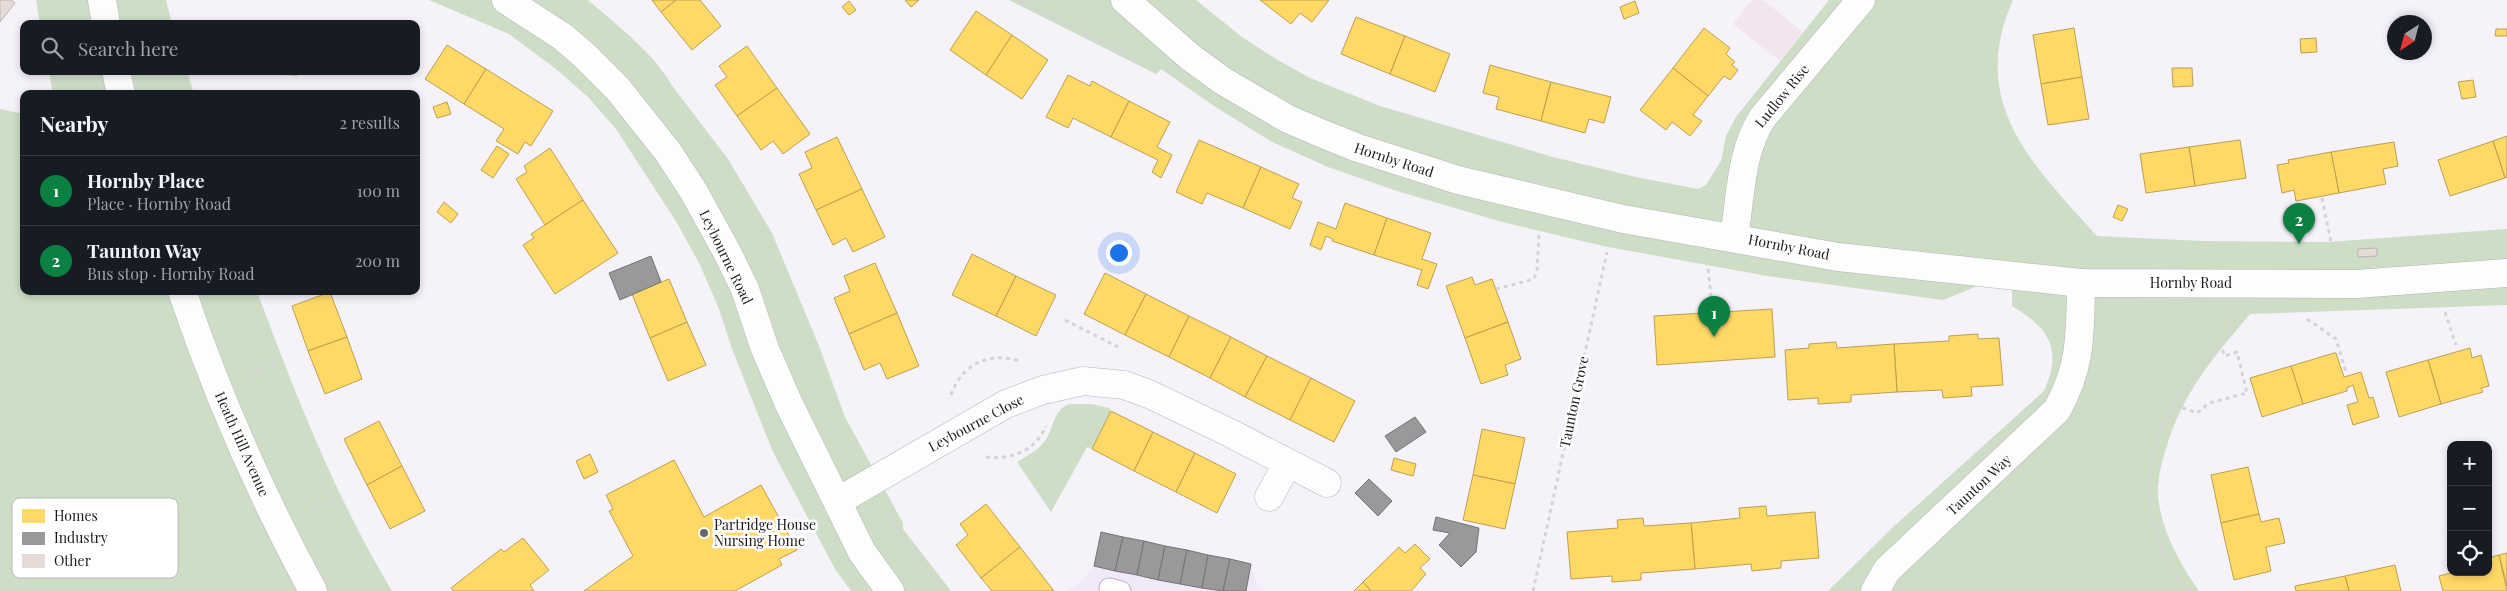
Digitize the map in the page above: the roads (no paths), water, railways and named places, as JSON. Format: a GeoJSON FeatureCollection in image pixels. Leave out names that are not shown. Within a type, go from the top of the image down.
{"type":"FeatureCollection","features":[{"type":"Feature","properties":{"kind":"street"},"geometry":{"type":"LineString","coordinates":[[102,0],[105,20]]}},
{"type":"Feature","properties":{"kind":"street","name":"Leybourne Road"},"geometry":{"type":"LineString","coordinates":[[506,0],[563,37],[584,55],[624,96],[668,152],[694,192],[745,289],[759,333],[789,404],[862,552],[890,591]]}},
{"type":"Feature","properties":{"kind":"street","name":"Hornby Road"},"geometry":{"type":"LineString","coordinates":[[1125,0],[1190,57],[1247,96],[1288,119],[1358,148],[1429,172],[1614,217],[1838,257],[2081,283],[2356,284],[2507,273]]}},
{"type":"Feature","properties":{"kind":"street","name":"Ludlow Rise"},"geometry":{"type":"LineString","coordinates":[[1734,237],[1746,156],[1753,132],[1763,117],[1861,0]]}},
{"type":"Feature","properties":{"kind":"street"},"geometry":{"type":"LineString","coordinates":[[117,75],[120,90]]}},
{"type":"Feature","properties":{"kind":"street","name":"Taunton Way"},"geometry":{"type":"LineString","coordinates":[[1875,591],[1887,570],[2000,466],[2056,410],[2072,382],[2081,336],[2081,283]]}},
{"type":"Feature","properties":{"kind":"street","name":"Heath Hill Avenue"},"geometry":{"type":"LineString","coordinates":[[183,295],[217,387],[246,456],[313,591]]}},
{"type":"Feature","properties":{"kind":"street","name":"Leybourne Close"},"geometry":{"type":"LineString","coordinates":[[838,501],[1006,404],[1043,390],[1083,381],[1124,385],[1149,394],[1230,433],[1326,483]]}},
{"type":"Feature","properties":{"kind":"street"},"geometry":{"type":"LineString","coordinates":[[1269,497],[1287,464]]}},
{"type":"Feature","properties":{"kind":"place","name":"Taunton Way"},"geometry":{"type":"Point","coordinates":[2299,244]}},
{"type":"Feature","properties":{"kind":"place","name":"Hornby Place"},"geometry":{"type":"Point","coordinates":[1714,337]}},
{"type":"Feature","properties":{"kind":"place","name":"Partridge House Nursing Home"},"geometry":{"type":"Point","coordinates":[704,533]}}]}
